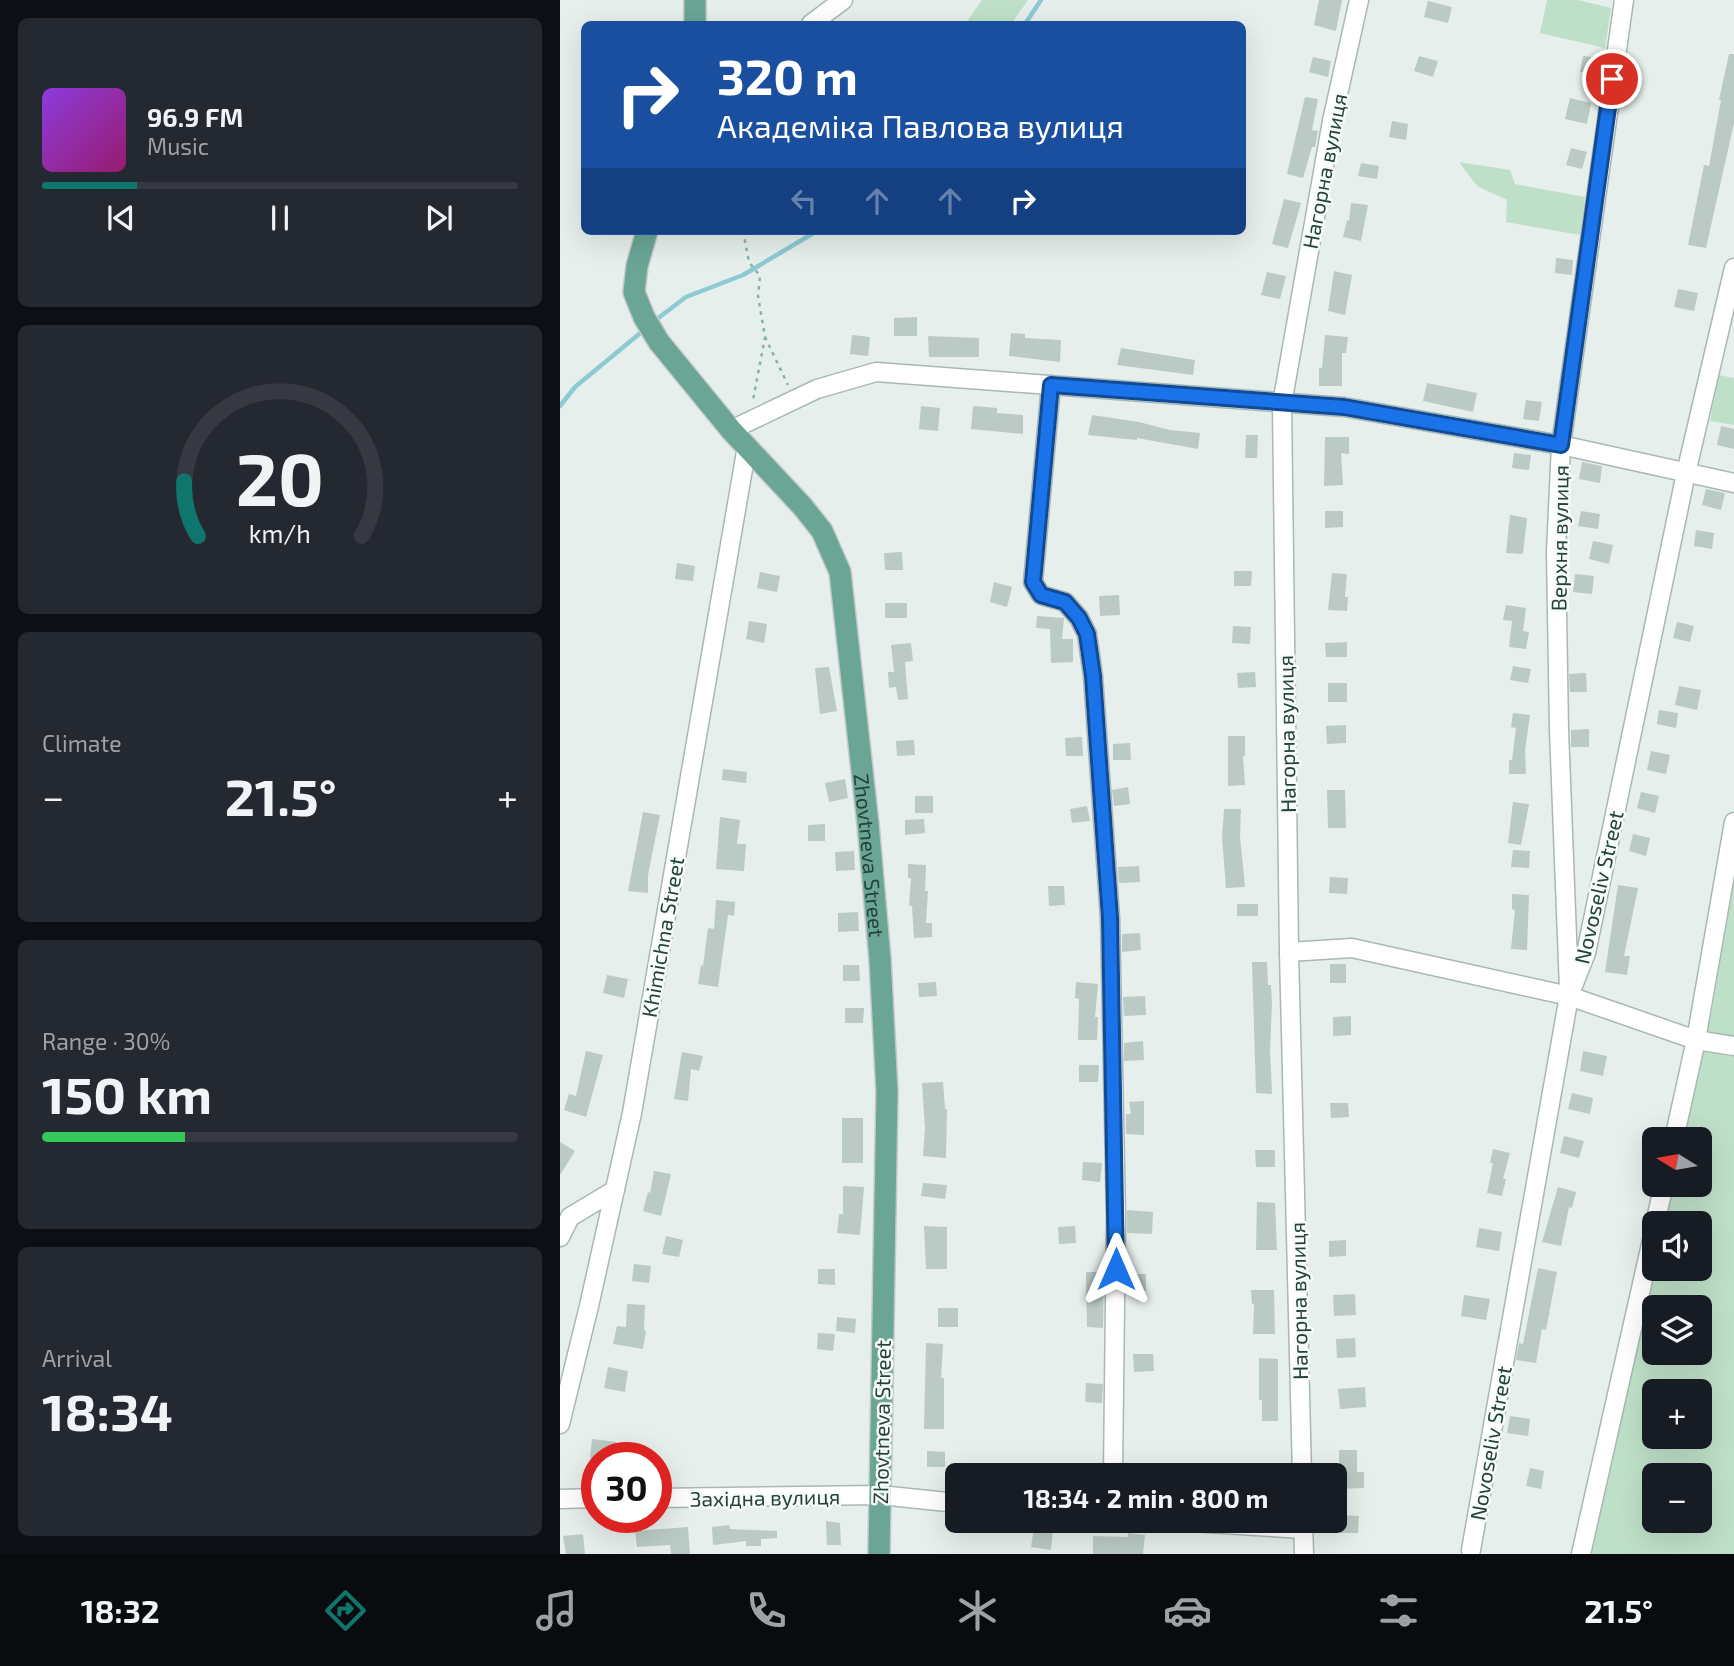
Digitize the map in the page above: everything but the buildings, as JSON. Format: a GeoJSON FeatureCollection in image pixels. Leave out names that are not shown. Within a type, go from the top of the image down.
{"type":"FeatureCollection","features":[{"type":"Feature","properties":{"kind":"main road"},"geometry":{"type":"LineString","coordinates":[[695,0],[695,21]]}},
{"type":"Feature","properties":{"kind":"main road","name":"Zhovtneva Street"},"geometry":{"type":"LineString","coordinates":[[646,235],[636,266],[634,292],[650,326],[739,426],[747,446],[822,531],[840,572],[868,824],[880,959],[887,1092],[879,1554]]}},
{"type":"Feature","properties":{"kind":"street"},"geometry":{"type":"LineString","coordinates":[[815,21],[843,0]]}},
{"type":"Feature","properties":{"kind":"street","name":"Нагорна вулиця"},"geometry":{"type":"LineString","coordinates":[[1302,1463],[1289,952],[1282,404],[1332,121],[1359,0]]}},
{"type":"Feature","properties":{"kind":"street","name":"Верхня вулиця"},"geometry":{"type":"LineString","coordinates":[[1569,996],[1559,730],[1556,552],[1561,445],[1624,0]]}},
{"type":"Feature","properties":{"kind":"street","name":"Novoseliv Street"},"geometry":{"type":"LineString","coordinates":[[1471,1550],[1569,996],[1586,953],[1686,473],[1734,268]]}},
{"type":"Feature","properties":{"kind":"street"},"geometry":{"type":"LineString","coordinates":[[739,426],[817,389],[876,372],[1344,407],[1561,445],[1734,483]]}},
{"type":"Feature","properties":{"kind":"street"},"geometry":{"type":"LineString","coordinates":[[1051,385],[1033,582],[1041,595],[1065,602],[1079,618],[1087,634],[1093,676],[1110,918],[1116,1217],[1113,1463]]}},
{"type":"Feature","properties":{"kind":"street","name":"Khimichna Street"},"geometry":{"type":"LineString","coordinates":[[560,1424],[632,1113],[747,446]]}},
{"type":"Feature","properties":{"kind":"street"},"geometry":{"type":"LineString","coordinates":[[1677,1127],[1696,1040],[1734,822]]}},
{"type":"Feature","properties":{"kind":"street"},"geometry":{"type":"LineString","coordinates":[[1289,952],[1352,948],[1569,996],[1696,1040],[1734,1046]]}},
{"type":"Feature","properties":{"kind":"street"},"geometry":{"type":"LineString","coordinates":[[560,1237],[570,1217],[615,1190]]}},
{"type":"Feature","properties":{"kind":"street"},"geometry":{"type":"LineString","coordinates":[[1581,1554],[1643,1281]]}},
{"type":"Feature","properties":{"kind":"street","name":"Західна вулиця"},"geometry":{"type":"LineString","coordinates":[[672,1498],[880,1496],[945,1502]]}},
{"type":"Feature","properties":{"kind":"street"},"geometry":{"type":"LineString","coordinates":[[560,1499],[581,1498]]}},
{"type":"Feature","properties":{"kind":"street"},"geometry":{"type":"LineString","coordinates":[[1303,1533],[1304,1554]]}},
{"type":"Feature","properties":{"kind":"path"},"geometry":{"type":"LineString","coordinates":[[744,235],[749,261],[759,274],[758,296],[765,337],[795,399]]}},
{"type":"Feature","properties":{"kind":"path"},"geometry":{"type":"LineString","coordinates":[[739,426],[757,384],[765,337]]}},
{"type":"Feature","properties":{"kind":"green space"},"geometry":{"type":"Polygon","coordinates":[[[982,0],[1028,0],[1013,21],[967,21],[982,0]]]}},
{"type":"Feature","properties":{"kind":"green space"},"geometry":{"type":"Polygon","coordinates":[[[1547,0],[1578,0],[1611,8],[1605,48],[1540,33],[1547,0]]]}},
{"type":"Feature","properties":{"kind":"green space"},"geometry":{"type":"Polygon","coordinates":[[[1459,162],[1510,170],[1515,184],[1585,197],[1580,235],[1506,222],[1507,200],[1477,186],[1459,162]]]}},
{"type":"Feature","properties":{"kind":"green space"},"geometry":{"type":"Polygon","coordinates":[[[1719,375],[1734,378],[1734,425],[1710,421],[1719,375]]]}},
{"type":"Feature","properties":{"kind":"green space"},"geometry":{"type":"Polygon","coordinates":[[[1734,870],[1734,1554],[1588,1554],[1642,1321],[1642,1365],[1712,1365],[1712,1295],[1648,1295],[1651,1281],[1712,1281],[1712,1211],[1665,1211],[1667,1197],[1712,1197],[1712,1127],[1684,1127],[1713,1006],[1734,870]]]}},
{"type":"Feature","properties":{"kind":"waterway"},"geometry":{"type":"LineString","coordinates":[[1027,21],[1041,0]]}},
{"type":"Feature","properties":{"kind":"waterway"},"geometry":{"type":"LineString","coordinates":[[653,322],[686,297],[743,275],[810,235]]}},
{"type":"Feature","properties":{"kind":"waterway"},"geometry":{"type":"LineString","coordinates":[[560,406],[575,387],[644,330]]}},
{"type":"Feature","properties":{"kind":"route"},"geometry":{"type":"LineString","coordinates":[[1116,1269],[1110,918],[1093,676],[1087,634],[1079,618],[1065,602],[1041,595],[1033,582],[1051,385],[1344,407],[1561,445],[1612,79]]}}]}
